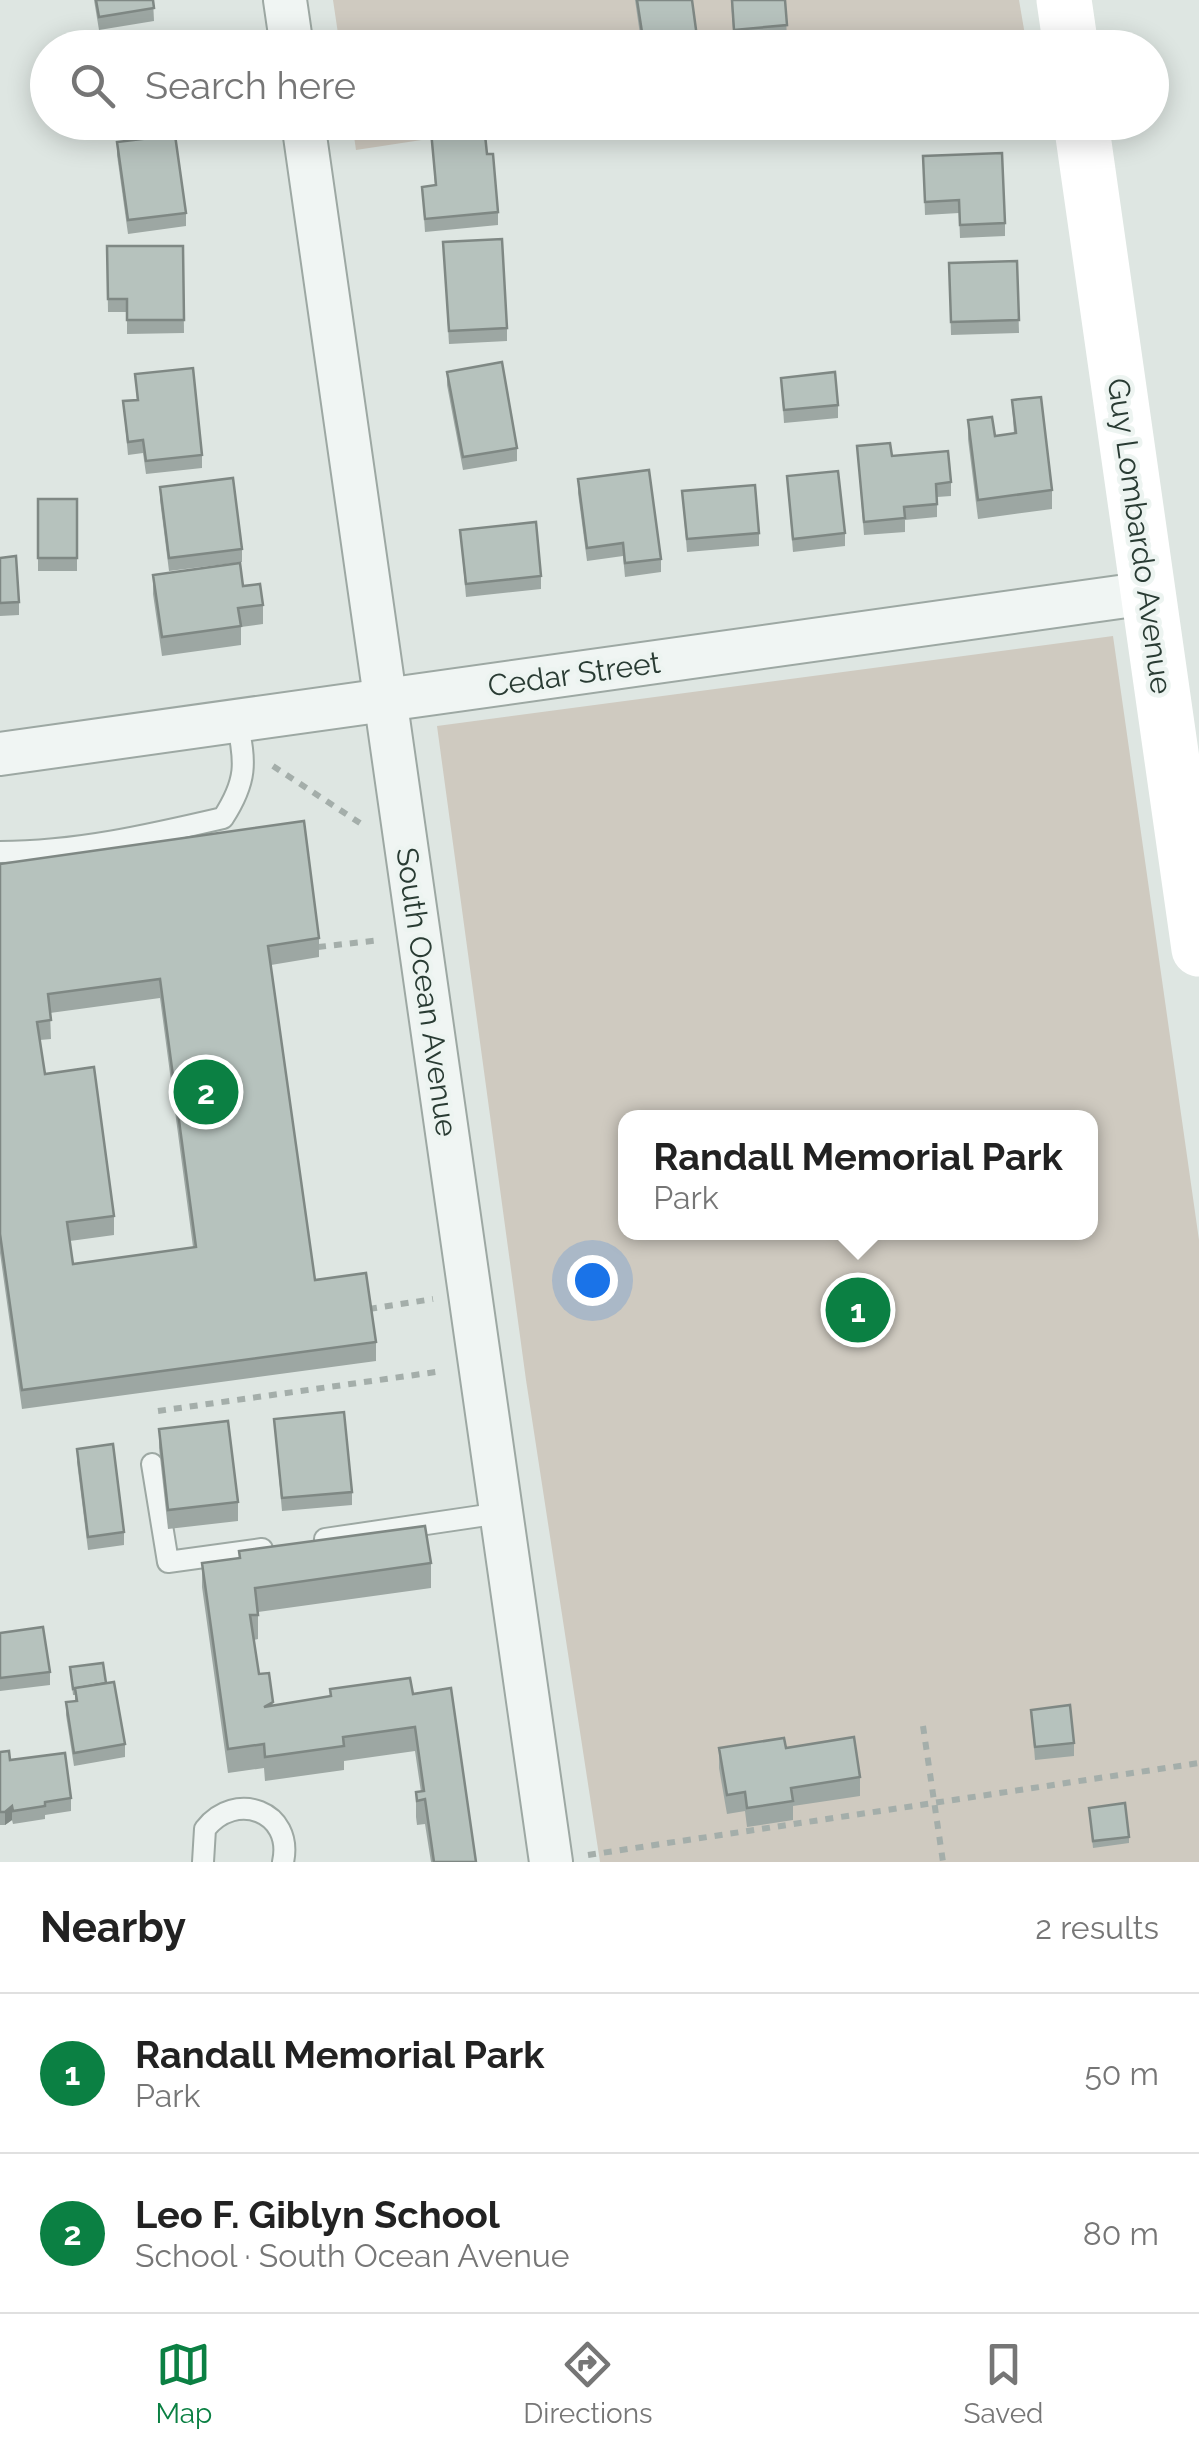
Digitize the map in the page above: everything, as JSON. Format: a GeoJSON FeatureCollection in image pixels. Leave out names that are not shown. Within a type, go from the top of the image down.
{"type":"FeatureCollection","features":[{"type":"Feature","properties":{"kind":"street"},"geometry":{"type":"LineString","coordinates":[[285,0],[289,30]]}},
{"type":"Feature","properties":{"kind":"street"},"geometry":{"type":"LineString","coordinates":[[1064,0],[1068,30]]}},
{"type":"Feature","properties":{"kind":"street","name":"South Ocean Avenue"},"geometry":{"type":"LineString","coordinates":[[305,140],[501,1513],[569,1858]]}},
{"type":"Feature","properties":{"kind":"street","name":"Guy Lombardo Avenue"},"geometry":{"type":"LineString","coordinates":[[1084,140],[1199,949]]}},
{"type":"Feature","properties":{"kind":"street","name":"Cedar Street"},"geometry":{"type":"LineString","coordinates":[[0,754],[1148,592]]}},
{"type":"Feature","properties":{"kind":"lane"},"geometry":{"type":"LineString","coordinates":[[0,852],[40,852],[137,838],[224,818],[242,790],[244,760],[237,722]]}},
{"type":"Feature","properties":{"kind":"lane"},"geometry":{"type":"LineString","coordinates":[[152,1464],[168,1562],[501,1513]]}},
{"type":"Feature","properties":{"kind":"lane"},"geometry":{"type":"LineString","coordinates":[[203,1862],[206,1829],[225,1811],[238,1807],[253,1808],[277,1823],[286,1850],[283,1862]]}},
{"type":"Feature","properties":{"kind":"path"},"geometry":{"type":"LineString","coordinates":[[274,766],[367,828]]}},
{"type":"Feature","properties":{"kind":"path"},"geometry":{"type":"LineString","coordinates":[[318,947],[383,940]]}},
{"type":"Feature","properties":{"kind":"path"},"geometry":{"type":"LineString","coordinates":[[368,1309],[434,1299]]}},
{"type":"Feature","properties":{"kind":"path"},"geometry":{"type":"LineString","coordinates":[[158,1411],[444,1371]]}},
{"type":"Feature","properties":{"kind":"path"},"geometry":{"type":"LineString","coordinates":[[922,1726],[943,1862]]}},
{"type":"Feature","properties":{"kind":"path"},"geometry":{"type":"LineString","coordinates":[[569,1858],[1199,1763]]}},
{"type":"Feature","properties":{"kind":"shaded area"},"geometry":{"type":"Polygon","coordinates":[[[333,0],[1019,0],[1024,30],[337,30],[333,0]]]}},
{"type":"Feature","properties":{"kind":"shaded area"},"geometry":{"type":"Polygon","coordinates":[[[355,140],[422,140],[356,150],[355,140]]]}},
{"type":"Feature","properties":{"kind":"shaded area"},"geometry":{"type":"Polygon","coordinates":[[[1113,636],[1199,1240],[1199,1862],[600,1862],[526,1380],[437,726],[1113,636]]]}},
{"type":"Feature","properties":{"kind":"building"},"geometry":{"type":"Polygon","coordinates":[[[96,0],[153,0],[154,8],[99,17],[96,0]]]}},
{"type":"Feature","properties":{"kind":"building"},"geometry":{"type":"Polygon","coordinates":[[[637,0],[692,0],[696,30],[642,30],[637,0]]]}},
{"type":"Feature","properties":{"kind":"building"},"geometry":{"type":"Polygon","coordinates":[[[732,0],[785,0],[787,25],[734,30],[732,0]]]}},
{"type":"Feature","properties":{"kind":"building"},"geometry":{"type":"Polygon","coordinates":[[[176,140],[186,213],[128,220],[117,142],[176,140]]]}},
{"type":"Feature","properties":{"kind":"building"},"geometry":{"type":"Polygon","coordinates":[[[432,140],[486,140],[487,154],[493,154],[498,212],[425,219],[422,187],[436,185],[432,140]]]}},
{"type":"Feature","properties":{"kind":"building"},"geometry":{"type":"Polygon","coordinates":[[[1002,153],[1005,223],[960,225],[959,200],[925,202],[923,156],[1002,153]]]}},
{"type":"Feature","properties":{"kind":"building"},"geometry":{"type":"Polygon","coordinates":[[[502,239],[507,328],[449,331],[443,242],[502,239]]]}},
{"type":"Feature","properties":{"kind":"building"},"geometry":{"type":"Polygon","coordinates":[[[107,246],[183,246],[184,320],[127,320],[127,299],[108,299],[107,246]]]}},
{"type":"Feature","properties":{"kind":"building"},"geometry":{"type":"Polygon","coordinates":[[[1017,261],[1019,320],[951,322],[949,263],[1017,261]]]}},
{"type":"Feature","properties":{"kind":"building"},"geometry":{"type":"Polygon","coordinates":[[[502,362],[517,448],[463,457],[447,372],[502,362]]]}},
{"type":"Feature","properties":{"kind":"building"},"geometry":{"type":"Polygon","coordinates":[[[193,368],[202,455],[146,461],[143,440],[128,442],[123,401],[138,400],[135,374],[193,368]]]}},
{"type":"Feature","properties":{"kind":"building"},"geometry":{"type":"Polygon","coordinates":[[[835,372],[838,405],[784,410],[781,378],[835,372]]]}},
{"type":"Feature","properties":{"kind":"building"},"geometry":{"type":"Polygon","coordinates":[[[1041,397],[1052,490],[978,500],[968,420],[992,417],[995,436],[1016,433],[1012,400],[1041,397]]]}},
{"type":"Feature","properties":{"kind":"building"},"geometry":{"type":"Polygon","coordinates":[[[890,443],[892,456],[948,451],[951,482],[936,484],[937,504],[904,507],[905,518],[864,522],[857,446],[890,443]]]}},
{"type":"Feature","properties":{"kind":"building"},"geometry":{"type":"Polygon","coordinates":[[[649,470],[661,559],[625,563],[623,543],[587,548],[578,479],[649,470]]]}},
{"type":"Feature","properties":{"kind":"building"},"geometry":{"type":"Polygon","coordinates":[[[838,471],[845,533],[793,539],[787,476],[838,471]]]}},
{"type":"Feature","properties":{"kind":"building"},"geometry":{"type":"Polygon","coordinates":[[[233,478],[242,549],[169,558],[160,487],[233,478]]]}},
{"type":"Feature","properties":{"kind":"building"},"geometry":{"type":"Polygon","coordinates":[[[755,485],[759,533],[687,539],[682,491],[755,485]]]}},
{"type":"Feature","properties":{"kind":"building"},"geometry":{"type":"Polygon","coordinates":[[[38,499],[77,499],[77,558],[38,558],[38,499]]]}},
{"type":"Feature","properties":{"kind":"building"},"geometry":{"type":"Polygon","coordinates":[[[536,522],[541,576],[466,584],[460,530],[536,522]]]}},
{"type":"Feature","properties":{"kind":"building"},"geometry":{"type":"Polygon","coordinates":[[[16,556],[19,602],[0,603],[0,558],[16,556]]]}},
{"type":"Feature","properties":{"kind":"building"},"geometry":{"type":"Polygon","coordinates":[[[240,563],[243,586],[260,584],[263,605],[238,608],[241,626],[162,637],[153,575],[240,563]]]}},
{"type":"Feature","properties":{"kind":"building"},"geometry":{"type":"Polygon","coordinates":[[[304,821],[319,938],[268,946],[315,1280],[366,1273],[376,1342],[22,1390],[0,1234],[0,864],[304,821]],[[160,979],[48,994],[51,1020],[37,1022],[45,1074],[94,1067],[114,1216],[67,1222],[73,1264],[196,1247],[160,979]]]}},
{"type":"Feature","properties":{"kind":"building"},"geometry":{"type":"Polygon","coordinates":[[[344,1412],[352,1492],[282,1498],[274,1419],[344,1412]]]}},
{"type":"Feature","properties":{"kind":"building"},"geometry":{"type":"Polygon","coordinates":[[[228,1421],[238,1502],[168,1510],[159,1429],[228,1421]]]}},
{"type":"Feature","properties":{"kind":"building"},"geometry":{"type":"Polygon","coordinates":[[[113,1444],[124,1532],[88,1537],[77,1449],[113,1444]]]}},
{"type":"Feature","properties":{"kind":"building"},"geometry":{"type":"Polygon","coordinates":[[[425,1526],[431,1563],[255,1588],[258,1615],[250,1615],[259,1674],[269,1673],[273,1702],[264,1707],[331,1696],[330,1689],[410,1678],[413,1694],[451,1688],[476,1862],[434,1862],[425,1799],[417,1801],[416,1792],[424,1791],[415,1727],[343,1737],[344,1746],[265,1757],[264,1744],[228,1749],[202,1563],[240,1558],[239,1551],[425,1526]]]}},
{"type":"Feature","properties":{"kind":"building"},"geometry":{"type":"Polygon","coordinates":[[[43,1627],[50,1672],[0,1678],[0,1633],[43,1627]]]}},
{"type":"Feature","properties":{"kind":"building"},"geometry":{"type":"Polygon","coordinates":[[[103,1663],[106,1683],[73,1689],[70,1667],[103,1663]]]}},
{"type":"Feature","properties":{"kind":"building"},"geometry":{"type":"Polygon","coordinates":[[[114,1682],[125,1744],[74,1753],[66,1702],[77,1701],[75,1688],[114,1682]]]}},
{"type":"Feature","properties":{"kind":"building"},"geometry":{"type":"Polygon","coordinates":[[[1070,1705],[1074,1743],[1035,1747],[1031,1710],[1070,1705]]]}},
{"type":"Feature","properties":{"kind":"building"},"geometry":{"type":"Polygon","coordinates":[[[854,1737],[860,1777],[791,1788],[793,1801],[747,1808],[745,1792],[727,1795],[719,1748],[784,1738],[786,1748],[854,1737]]]}},
{"type":"Feature","properties":{"kind":"building"},"geometry":{"type":"Polygon","coordinates":[[[9,1751],[10,1760],[65,1753],[71,1798],[13,1811],[12,1806],[0,1812],[0,1752],[9,1751]]]}},
{"type":"Feature","properties":{"kind":"building"},"geometry":{"type":"Polygon","coordinates":[[[1125,1803],[1129,1837],[1093,1841],[1089,1808],[1125,1803]]]}},
{"type":"Feature","properties":{"kind":"place","name":"Leo F. Giblyn School"},"geometry":{"type":"Point","coordinates":[206,1092]}},
{"type":"Feature","properties":{"kind":"place","name":"Randall Memorial Park"},"geometry":{"type":"Point","coordinates":[858,1310]}}]}
